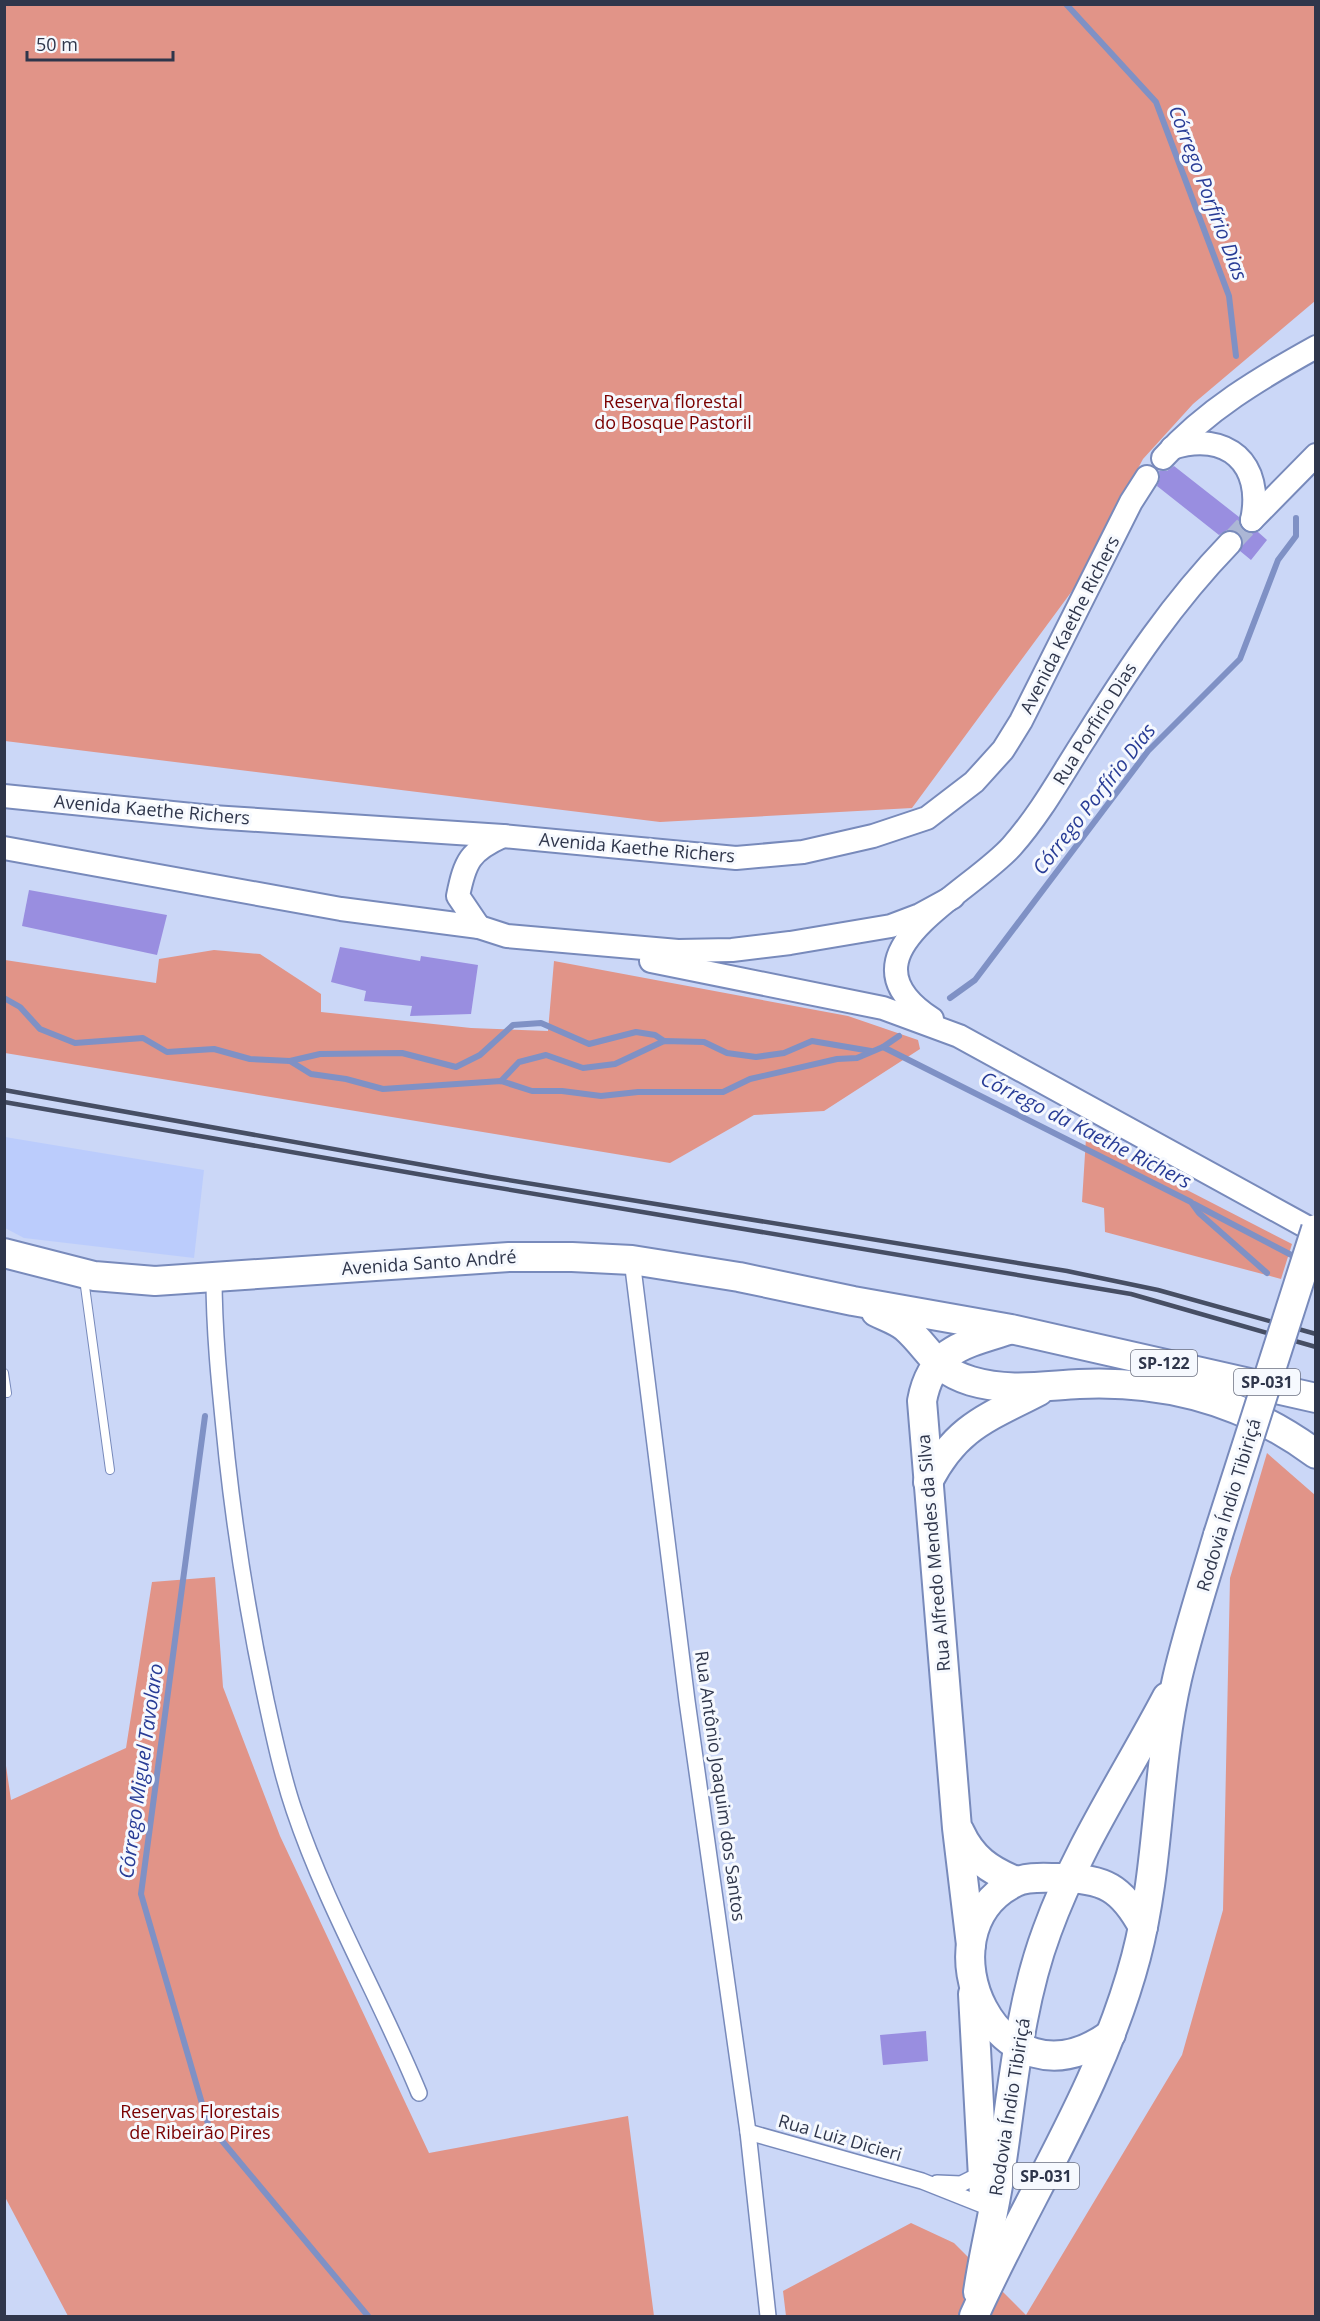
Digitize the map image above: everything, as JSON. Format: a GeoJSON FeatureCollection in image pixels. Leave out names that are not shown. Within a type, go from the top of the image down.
{"type":"FeatureCollection","features":[{"type":"Feature","properties":{"kind":"highway","name":"Rodovia Índio Tibiriçá"},"geometry":{"type":"LineString","coordinates":[[974,2316],[1047,2173],[1112,2034],[1143,1927],[1177,1680],[1218,1535],[1316,1230]]}},
{"type":"Feature","properties":{"kind":"highway","name":"Avenida Santo André"},"geometry":{"type":"LineString","coordinates":[[4,1252],[83,1274],[155,1281],[509,1257],[632,1260],[739,1277],[853,1301],[1011,1329]]}},
{"type":"Feature","properties":{"kind":"highway","name":"Avenida Santo André"},"geometry":{"type":"LineString","coordinates":[[853,1301],[903,1326],[936,1364]]}},
{"type":"Feature","properties":{"kind":"highway"},"geometry":{"type":"LineString","coordinates":[[936,1364],[962,1347],[1011,1329]]}},
{"type":"Feature","properties":{"kind":"highway"},"geometry":{"type":"LineString","coordinates":[[992,1386],[982,1374],[984,1352],[1011,1329]]}},
{"type":"Feature","properties":{"kind":"highway","name":"SP-122"},"geometry":{"type":"LineString","coordinates":[[1011,1329],[1316,1398]]}},
{"type":"Feature","properties":{"kind":"highway","name":"SP-122"},"geometry":{"type":"LineString","coordinates":[[936,1364],[969,1381],[1014,1389],[1113,1384],[1186,1393],[1228,1404],[1257,1416],[1287,1432],[1316,1454]]}},
{"type":"Feature","properties":{"kind":"highway","name":"Rua Alfredo Mendes da Silva"},"geometry":{"type":"LineString","coordinates":[[936,1364],[925,1385],[922,1401],[957,1827],[970,1945],[985,2206],[984,2246]]}},
{"type":"Feature","properties":{"kind":"highway"},"geometry":{"type":"LineString","coordinates":[[928,1482],[938,1463],[959,1436],[1046,1388]]}},
{"type":"Feature","properties":{"kind":"highway","name":"Rodovia Índio Tibiriçá"},"geometry":{"type":"LineString","coordinates":[[974,2316],[984,2246],[997,2194],[1019,2046],[1045,1934],[1068,1878],[1092,1829],[1177,1680]]}},
{"type":"Feature","properties":{"kind":"highway","name":"Rua Alfredo Mendes da Silva"},"geometry":{"type":"LineString","coordinates":[[957,1827],[967,1848],[988,1868],[1022,1880]]}},
{"type":"Feature","properties":{"kind":"highway"},"geometry":{"type":"LineString","coordinates":[[970,1945],[975,1927],[987,1905],[1022,1880],[1059,1864],[1092,1829]]}},
{"type":"Feature","properties":{"kind":"highway"},"geometry":{"type":"LineString","coordinates":[[1022,1880],[1068,1878],[1089,1879],[1106,1884],[1126,1900],[1143,1927]]}},
{"type":"Feature","properties":{"kind":"highway"},"geometry":{"type":"LineString","coordinates":[[1045,1934],[1080,1896],[1106,1884]]}},
{"type":"Feature","properties":{"kind":"highway"},"geometry":{"type":"LineString","coordinates":[[972,1987],[998,2031],[1019,2046],[1044,2055],[1062,2057],[1094,2047],[1112,2034]]}},
{"type":"Feature","properties":{"kind":"highway"},"geometry":{"type":"LineString","coordinates":[[1028,2001],[1038,2035],[1051,2050],[1062,2057]]}},
{"type":"Feature","properties":{"kind":"main road"},"geometry":{"type":"LineString","coordinates":[[1316,347],[1232,397],[1168,453],[1191,442],[1211,443],[1229,450],[1244,463],[1254,481],[1256,500],[1250,522],[1316,455]]}},
{"type":"Feature","properties":{"kind":"main road","name":"Avenida Kaethe Richers"},"geometry":{"type":"LineString","coordinates":[[4,796],[212,817],[503,836],[736,858],[802,852],[873,836],[927,818],[974,782],[1003,750],[1021,721],[1131,502],[1147,477]]}},
{"type":"Feature","properties":{"kind":"main road","name":"Rua Porfirio Dias"},"geometry":{"type":"LineString","coordinates":[[953,897],[1011,847],[1047,802],[1144,645],[1178,600],[1230,543]]}},
{"type":"Feature","properties":{"kind":"main road"},"geometry":{"type":"LineString","coordinates":[[479,927],[458,896],[461,878],[477,849],[503,836]]}},
{"type":"Feature","properties":{"kind":"main road"},"geometry":{"type":"LineString","coordinates":[[4,848],[341,909],[479,927],[507,936],[678,951],[744,949],[891,926],[920,915],[953,897]]}},
{"type":"Feature","properties":{"kind":"main road"},"geometry":{"type":"LineString","coordinates":[[953,897],[904,942],[896,973],[900,987],[910,1001],[959,1036],[1316,1230]]}},
{"type":"Feature","properties":{"kind":"main road"},"geometry":{"type":"LineString","coordinates":[[552,941],[883,1008],[959,1036]]}},
{"type":"Feature","properties":{"kind":"street","name":"Rua Antônio Joaquim dos Santos"},"geometry":{"type":"LineString","coordinates":[[632,1260],[687,1701],[748,2132],[768,2316]]}},
{"type":"Feature","properties":{"kind":"street"},"geometry":{"type":"LineString","coordinates":[[214,1277],[214,1330],[236,1538],[253,1639],[274,1735],[293,1808],[311,1857],[419,2093]]}},
{"type":"Feature","properties":{"kind":"street","name":"Rua Luiz Dicieri"},"geometry":{"type":"LineString","coordinates":[[748,2132],[922,2181],[985,2206]]}},
{"type":"Feature","properties":{"kind":"street","name":"Rua Luiz Dicieri"},"geometry":{"type":"LineString","coordinates":[[922,2181],[961,2184],[983,2173]]}},
{"type":"Feature","properties":{"kind":"lane"},"geometry":{"type":"LineString","coordinates":[[83,1274],[110,1470]]}},
{"type":"Feature","properties":{"kind":"lane"},"geometry":{"type":"LineString","coordinates":[[4,1373],[7,1393]]}},
{"type":"Feature","properties":{"kind":"shaded area"},"geometry":{"type":"Polygon","coordinates":[[[5,1137],[204,1170],[194,1258],[24,1238],[5,1228],[5,1137]]]}},
{"type":"Feature","properties":{"kind":"green space","name":"Reserva florestal do Bosque Pastoril"},"geometry":{"type":"Polygon","coordinates":[[[5,5],[1315,5],[1315,301],[1193,404],[1143,459],[1075,587],[912,808],[660,822],[5,741],[5,5]]]}},
{"type":"Feature","properties":{"kind":"green space"},"geometry":{"type":"Polygon","coordinates":[[[214,950],[260,954],[321,994],[321,1012],[471,1028],[548,1031],[554,961],[848,1016],[918,1040],[920,1049],[824,1111],[754,1115],[670,1163],[5,1053],[5,960],[156,983],[159,959],[214,950]]]}},
{"type":"Feature","properties":{"kind":"green space"},"geometry":{"type":"Polygon","coordinates":[[[1086,1138],[1292,1244],[1281,1279],[1105,1232],[1104,1208],[1082,1202],[1086,1138]]]}},
{"type":"Feature","properties":{"kind":"green space"},"geometry":{"type":"Polygon","coordinates":[[[1267,1453],[1315,1495],[1315,2316],[786,2316],[783,2291],[911,2223],[954,2243],[1026,2315],[1182,2055],[1223,1910],[1230,1578],[1267,1453]]]}},
{"type":"Feature","properties":{"kind":"green space","name":"Reservas Florestais de Ribeirão Pires"},"geometry":{"type":"Polygon","coordinates":[[[215,1577],[223,1687],[280,1836],[429,2153],[628,2116],[654,2316],[68,2316],[5,2197],[5,1759],[11,1800],[126,1748],[152,1582],[215,1577]]]}},
{"type":"Feature","properties":{"kind":"building"},"geometry":{"type":"Polygon","coordinates":[[[1174,466],[1239,517],[1244,530],[1258,532],[1267,540],[1251,560],[1240,551],[1243,540],[1239,533],[1227,530],[1219,535],[1157,486],[1160,478],[1159,471],[1167,471],[1174,466]]]}},
{"type":"Feature","properties":{"kind":"building"},"geometry":{"type":"Polygon","coordinates":[[[29,890],[167,915],[157,955],[22,926],[29,890]]]}},
{"type":"Feature","properties":{"kind":"building"},"geometry":{"type":"Polygon","coordinates":[[[340,947],[420,961],[421,956],[478,965],[471,1014],[410,1016],[412,1006],[364,1001],[366,991],[331,982],[340,947]]]}},
{"type":"Feature","properties":{"kind":"building"},"geometry":{"type":"Polygon","coordinates":[[[926,2031],[928,2061],[883,2065],[880,2035],[926,2031]]]}},
{"type":"Feature","properties":{"kind":"waterway","name":"Córrego Porfírio Dias"},"geometry":{"type":"LineString","coordinates":[[1066,4],[1156,102],[1229,296],[1236,356]]}},
{"type":"Feature","properties":{"kind":"waterway","name":"Córrego Porfírio Dias"},"geometry":{"type":"LineString","coordinates":[[950,998],[975,980],[1148,751],[1240,659],[1278,560],[1296,536],[1296,518]]}},
{"type":"Feature","properties":{"kind":"waterway","name":"Córrego da Kaethe Richers"},"geometry":{"type":"LineString","coordinates":[[4,998],[20,1007],[40,1029],[75,1043],[143,1038],[167,1052],[214,1049],[250,1059],[290,1061],[311,1074],[346,1079],[383,1089],[501,1081],[532,1091],[562,1091],[601,1096],[638,1092],[723,1092],[750,1079],[837,1059],[857,1058],[883,1047],[1191,1202],[1199,1213],[1267,1273]]}},
{"type":"Feature","properties":{"kind":"waterway","name":"Córrego da Kaethe Richers"},"geometry":{"type":"LineString","coordinates":[[290,1061],[320,1054],[402,1053],[456,1067],[480,1055],[513,1025],[541,1023],[589,1044],[636,1032],[655,1035],[664,1041]]}},
{"type":"Feature","properties":{"kind":"waterway","name":"Córrego Porfírio Dias"},"geometry":{"type":"LineString","coordinates":[[883,1047],[899,1036]]}},
{"type":"Feature","properties":{"kind":"waterway","name":"Córrego da Kaethe Richers"},"geometry":{"type":"LineString","coordinates":[[501,1081],[519,1062],[546,1055],[583,1068],[615,1064],[664,1041],[704,1042],[727,1053],[756,1057],[784,1053],[812,1041],[871,1051]]}},
{"type":"Feature","properties":{"kind":"waterway"},"geometry":{"type":"LineString","coordinates":[[1194,1204],[1299,1259]]}},
{"type":"Feature","properties":{"kind":"waterway","name":"Córrego Miguel Tavolaro"},"geometry":{"type":"LineString","coordinates":[[205,1416],[141,1894],[208,2124],[368,2316]]}},
{"type":"Feature","properties":{"kind":"tunnel"},"geometry":{"type":"LineString","coordinates":[[1230,543],[1248,524]]}},
{"type":"Feature","properties":{"kind":"railway"},"geometry":{"type":"LineString","coordinates":[[4,1090],[490,1177],[1067,1271],[1158,1290],[1316,1334]]}},
{"type":"Feature","properties":{"kind":"railway"},"geometry":{"type":"LineString","coordinates":[[4,1102],[1131,1294],[1316,1347]]}}]}
